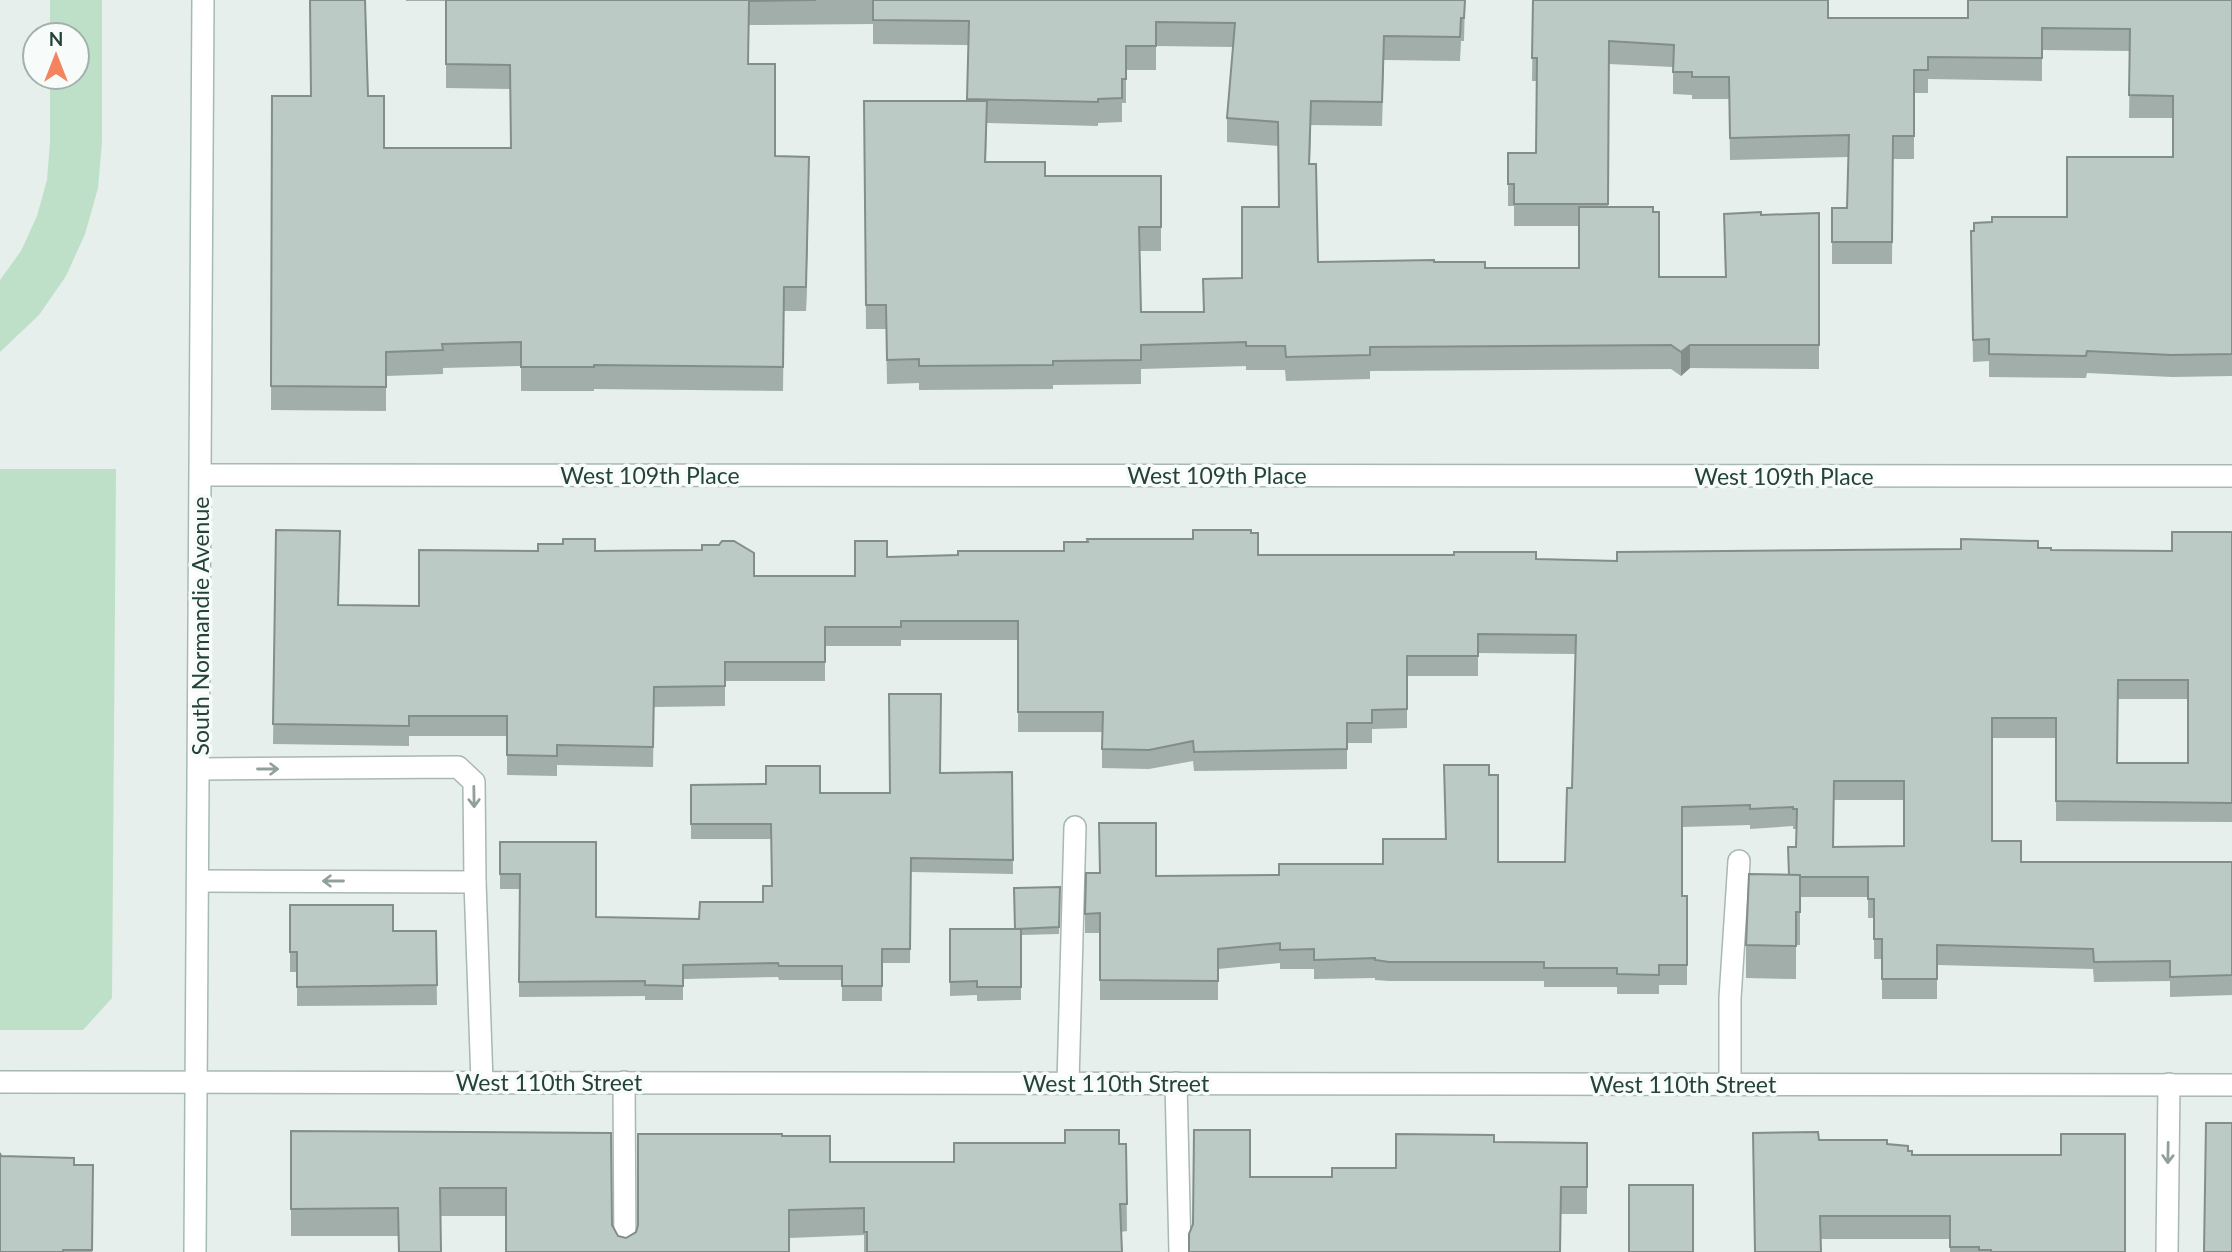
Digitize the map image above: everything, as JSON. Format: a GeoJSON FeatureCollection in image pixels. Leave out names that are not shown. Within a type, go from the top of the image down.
{"type":"FeatureCollection","features":[{"type":"Feature","properties":{"kind":"street","name":"South Normandie Avenue"},"geometry":{"type":"LineString","coordinates":[[195,1252],[203,0]]}},
{"type":"Feature","properties":{"kind":"street","name":"West 109th Place"},"geometry":{"type":"LineString","coordinates":[[202,475],[2232,476]]}},
{"type":"Feature","properties":{"kind":"street"},"geometry":{"type":"LineString","coordinates":[[199,769],[458,767],[474,782],[482,1082]]}},
{"type":"Feature","properties":{"kind":"street"},"geometry":{"type":"LineString","coordinates":[[1068,1083],[1075,827]]}},
{"type":"Feature","properties":{"kind":"street"},"geometry":{"type":"LineString","coordinates":[[1730,1084],[1730,998],[1739,861]]}},
{"type":"Feature","properties":{"kind":"street"},"geometry":{"type":"LineString","coordinates":[[198,881],[475,882]]}},
{"type":"Feature","properties":{"kind":"street","name":"West 110th Street"},"geometry":{"type":"LineString","coordinates":[[0,1082],[2232,1084]]}},
{"type":"Feature","properties":{"kind":"street"},"geometry":{"type":"LineString","coordinates":[[624,1082],[625,1252]]}},
{"type":"Feature","properties":{"kind":"street"},"geometry":{"type":"LineString","coordinates":[[1176,1083],[1180,1252]]}},
{"type":"Feature","properties":{"kind":"street"},"geometry":{"type":"LineString","coordinates":[[2167,1252],[2169,1084]]}},
{"type":"Feature","properties":{"kind":"green space"},"geometry":{"type":"Polygon","coordinates":[[[50,0],[102,0],[102,142],[98,188],[85,234],[66,276],[39,315],[0,352],[0,280],[21,251],[37,216],[47,180],[50,91],[91,91],[91,21],[50,21],[50,0]]]}},
{"type":"Feature","properties":{"kind":"green space"},"geometry":{"type":"Polygon","coordinates":[[[0,469],[116,469],[112,998],[83,1030],[0,1030],[0,469]]]}},
{"type":"Feature","properties":{"kind":"building"},"geometry":{"type":"Polygon","coordinates":[[[310,0],[365,0],[368,96],[384,96],[384,148],[511,148],[510,65],[446,64],[446,0],[816,0],[749,1],[748,64],[775,64],[775,156],[809,157],[806,287],[784,287],[783,367],[521,367],[521,342],[442,344],[443,350],[386,352],[386,387],[271,386],[272,96],[311,96],[310,0]]]}},
{"type":"Feature","properties":{"kind":"building"},"geometry":{"type":"Polygon","coordinates":[[[873,0],[1465,0],[1460,37],[1384,36],[1382,102],[1311,101],[1309,164],[1316,164],[1318,262],[1434,260],[1485,262],[1485,268],[1579,268],[1579,207],[1653,207],[1653,212],[1659,212],[1659,277],[1726,277],[1724,214],[1819,213],[1819,345],[1690,345],[1681,352],[1671,345],[1370,347],[1370,355],[1286,357],[1285,346],[1246,346],[1246,342],[1141,345],[1141,360],[1053,361],[1053,365],[919,366],[919,359],[887,360],[886,305],[866,305],[864,101],[987,101],[985,162],[1045,162],[1045,176],[1161,176],[1161,227],[1139,227],[1141,312],[1204,312],[1203,279],[1242,278],[1242,207],[1279,207],[1278,122],[1227,118],[1235,23],[1156,22],[1156,46],[1126,46],[1126,79],[1122,79],[1122,98],[1098,99],[1098,102],[967,99],[969,21],[873,20],[873,0]]]}},
{"type":"Feature","properties":{"kind":"building"},"geometry":{"type":"Polygon","coordinates":[[[1533,0],[1828,0],[1828,18],[1968,18],[1968,0],[2232,0],[2232,354],[2172,355],[2087,351],[2086,356],[1989,354],[1989,339],[1973,340],[1971,231],[1974,231],[1974,223],[1992,222],[1992,217],[2067,217],[2067,157],[2173,157],[2173,96],[2129,95],[2130,29],[2042,28],[2042,58],[1928,57],[1928,70],[1914,70],[1914,136],[1893,136],[1892,242],[1832,242],[1832,208],[1847,208],[1849,135],[1730,138],[1729,77],[1692,77],[1692,72],[1673,72],[1674,45],[1609,41],[1608,204],[1514,204],[1514,184],[1508,184],[1508,153],[1536,153],[1537,58],[1532,58],[1533,0]]]}},
{"type":"Feature","properties":{"kind":"building"},"geometry":{"type":"Polygon","coordinates":[[[276,530],[340,531],[338,605],[419,606],[419,550],[538,551],[538,544],[563,544],[563,539],[595,539],[595,551],[702,550],[702,545],[719,545],[722,541],[734,541],[754,553],[754,576],[855,576],[855,541],[887,541],[887,557],[958,555],[958,551],[1064,551],[1064,542],[1088,542],[1087,539],[1193,539],[1193,530],[1251,530],[1251,533],[1258,533],[1258,555],[1454,555],[1454,552],[1536,552],[1536,559],[1617,561],[1617,552],[1961,549],[1961,539],[2038,541],[2038,548],[2051,550],[2172,551],[2172,532],[2232,532],[2232,803],[2056,801],[2056,718],[1992,718],[1992,841],[2021,841],[2021,862],[2232,862],[2232,975],[2170,977],[2170,961],[2094,962],[2093,949],[1937,945],[1937,979],[1882,979],[1882,939],[1874,939],[1874,899],[1868,899],[1868,877],[1789,875],[1788,847],[1796,847],[1797,809],[1750,809],[1750,805],[1682,807],[1682,896],[1687,896],[1687,965],[1659,965],[1659,975],[1617,974],[1617,968],[1544,968],[1544,962],[1389,962],[1375,958],[1314,960],[1314,949],[1280,950],[1280,943],[1218,949],[1218,981],[1100,980],[1100,913],[1085,914],[1086,873],[1100,873],[1099,823],[1156,823],[1156,876],[1279,875],[1279,864],[1383,864],[1383,839],[1446,839],[1444,765],[1489,765],[1489,775],[1498,775],[1498,862],[1565,862],[1567,788],[1572,788],[1576,635],[1478,634],[1478,656],[1407,656],[1407,709],[1372,710],[1372,723],[1347,723],[1347,749],[1194,752],[1193,741],[1149,750],[1102,749],[1103,712],[1018,712],[1018,621],[901,621],[901,627],[825,627],[825,662],[725,662],[725,686],[654,687],[653,747],[557,745],[557,756],[507,755],[507,716],[409,716],[409,726],[273,724],[276,530]],[[2118,680],[2117,763],[2188,763],[2188,680],[2118,680]],[[1834,781],[1833,847],[1904,846],[1904,781],[1834,781]]]}},
{"type":"Feature","properties":{"kind":"building"},"geometry":{"type":"Polygon","coordinates":[[[889,694],[941,694],[940,773],[1012,772],[1013,860],[911,858],[910,949],[882,949],[882,986],[842,986],[842,966],[779,966],[778,963],[683,965],[683,986],[645,985],[645,981],[519,982],[520,874],[500,874],[500,842],[596,842],[596,917],[699,919],[700,902],[763,902],[763,886],[772,886],[771,824],[691,824],[691,785],[766,784],[766,766],[820,766],[820,793],[890,793],[889,694]]]}},
{"type":"Feature","properties":{"kind":"building"},"geometry":{"type":"Polygon","coordinates":[[[1749,874],[1800,875],[1796,946],[1746,945],[1749,874]]]}},
{"type":"Feature","properties":{"kind":"building"},"geometry":{"type":"Polygon","coordinates":[[[1060,887],[1059,927],[1015,929],[1014,888],[1060,887]]]}},
{"type":"Feature","properties":{"kind":"building"},"geometry":{"type":"Polygon","coordinates":[[[290,905],[393,905],[393,931],[436,931],[437,985],[297,987],[297,952],[290,952],[290,905]]]}},
{"type":"Feature","properties":{"kind":"building"},"geometry":{"type":"Polygon","coordinates":[[[950,929],[1021,929],[1021,987],[977,987],[977,981],[950,982],[950,929]]]}},
{"type":"Feature","properties":{"kind":"building"},"geometry":{"type":"Polygon","coordinates":[[[2206,1123],[2232,1123],[2232,1252],[2204,1252],[2206,1123]]]}},
{"type":"Feature","properties":{"kind":"building"},"geometry":{"type":"Polygon","coordinates":[[[1065,1130],[1119,1130],[1119,1144],[1126,1144],[1127,1204],[1120,1204],[1122,1252],[867,1252],[864,1208],[789,1210],[789,1252],[506,1252],[506,1188],[440,1188],[441,1252],[399,1252],[398,1208],[291,1209],[291,1131],[611,1133],[612,1225],[618,1236],[626,1238],[636,1232],[638,1225],[638,1134],[830,1136],[830,1162],[954,1162],[954,1143],[1065,1143],[1065,1130]]]}},
{"type":"Feature","properties":{"kind":"building"},"geometry":{"type":"Polygon","coordinates":[[[1194,1130],[1250,1130],[1250,1177],[1332,1177],[1332,1168],[1396,1168],[1396,1134],[1494,1135],[1494,1142],[1587,1143],[1587,1187],[1561,1187],[1560,1252],[1189,1252],[1189,1234],[1193,1224],[1194,1130]]]}},
{"type":"Feature","properties":{"kind":"building"},"geometry":{"type":"Polygon","coordinates":[[[1818,1132],[1819,1140],[1887,1140],[1887,1144],[1908,1146],[1912,1155],[2061,1155],[2061,1134],[2125,1134],[2125,1252],[1991,1252],[1979,1250],[1979,1247],[1950,1247],[1950,1216],[1820,1216],[1821,1252],[1755,1252],[1753,1133],[1818,1132]]]}},
{"type":"Feature","properties":{"kind":"building"},"geometry":{"type":"Polygon","coordinates":[[[0,1153],[1,1156],[74,1158],[74,1165],[93,1165],[92,1250],[0,1252],[0,1153]]]}},
{"type":"Feature","properties":{"kind":"building"},"geometry":{"type":"Polygon","coordinates":[[[1629,1185],[1693,1185],[1693,1252],[1629,1252],[1629,1185]]]}}]}
